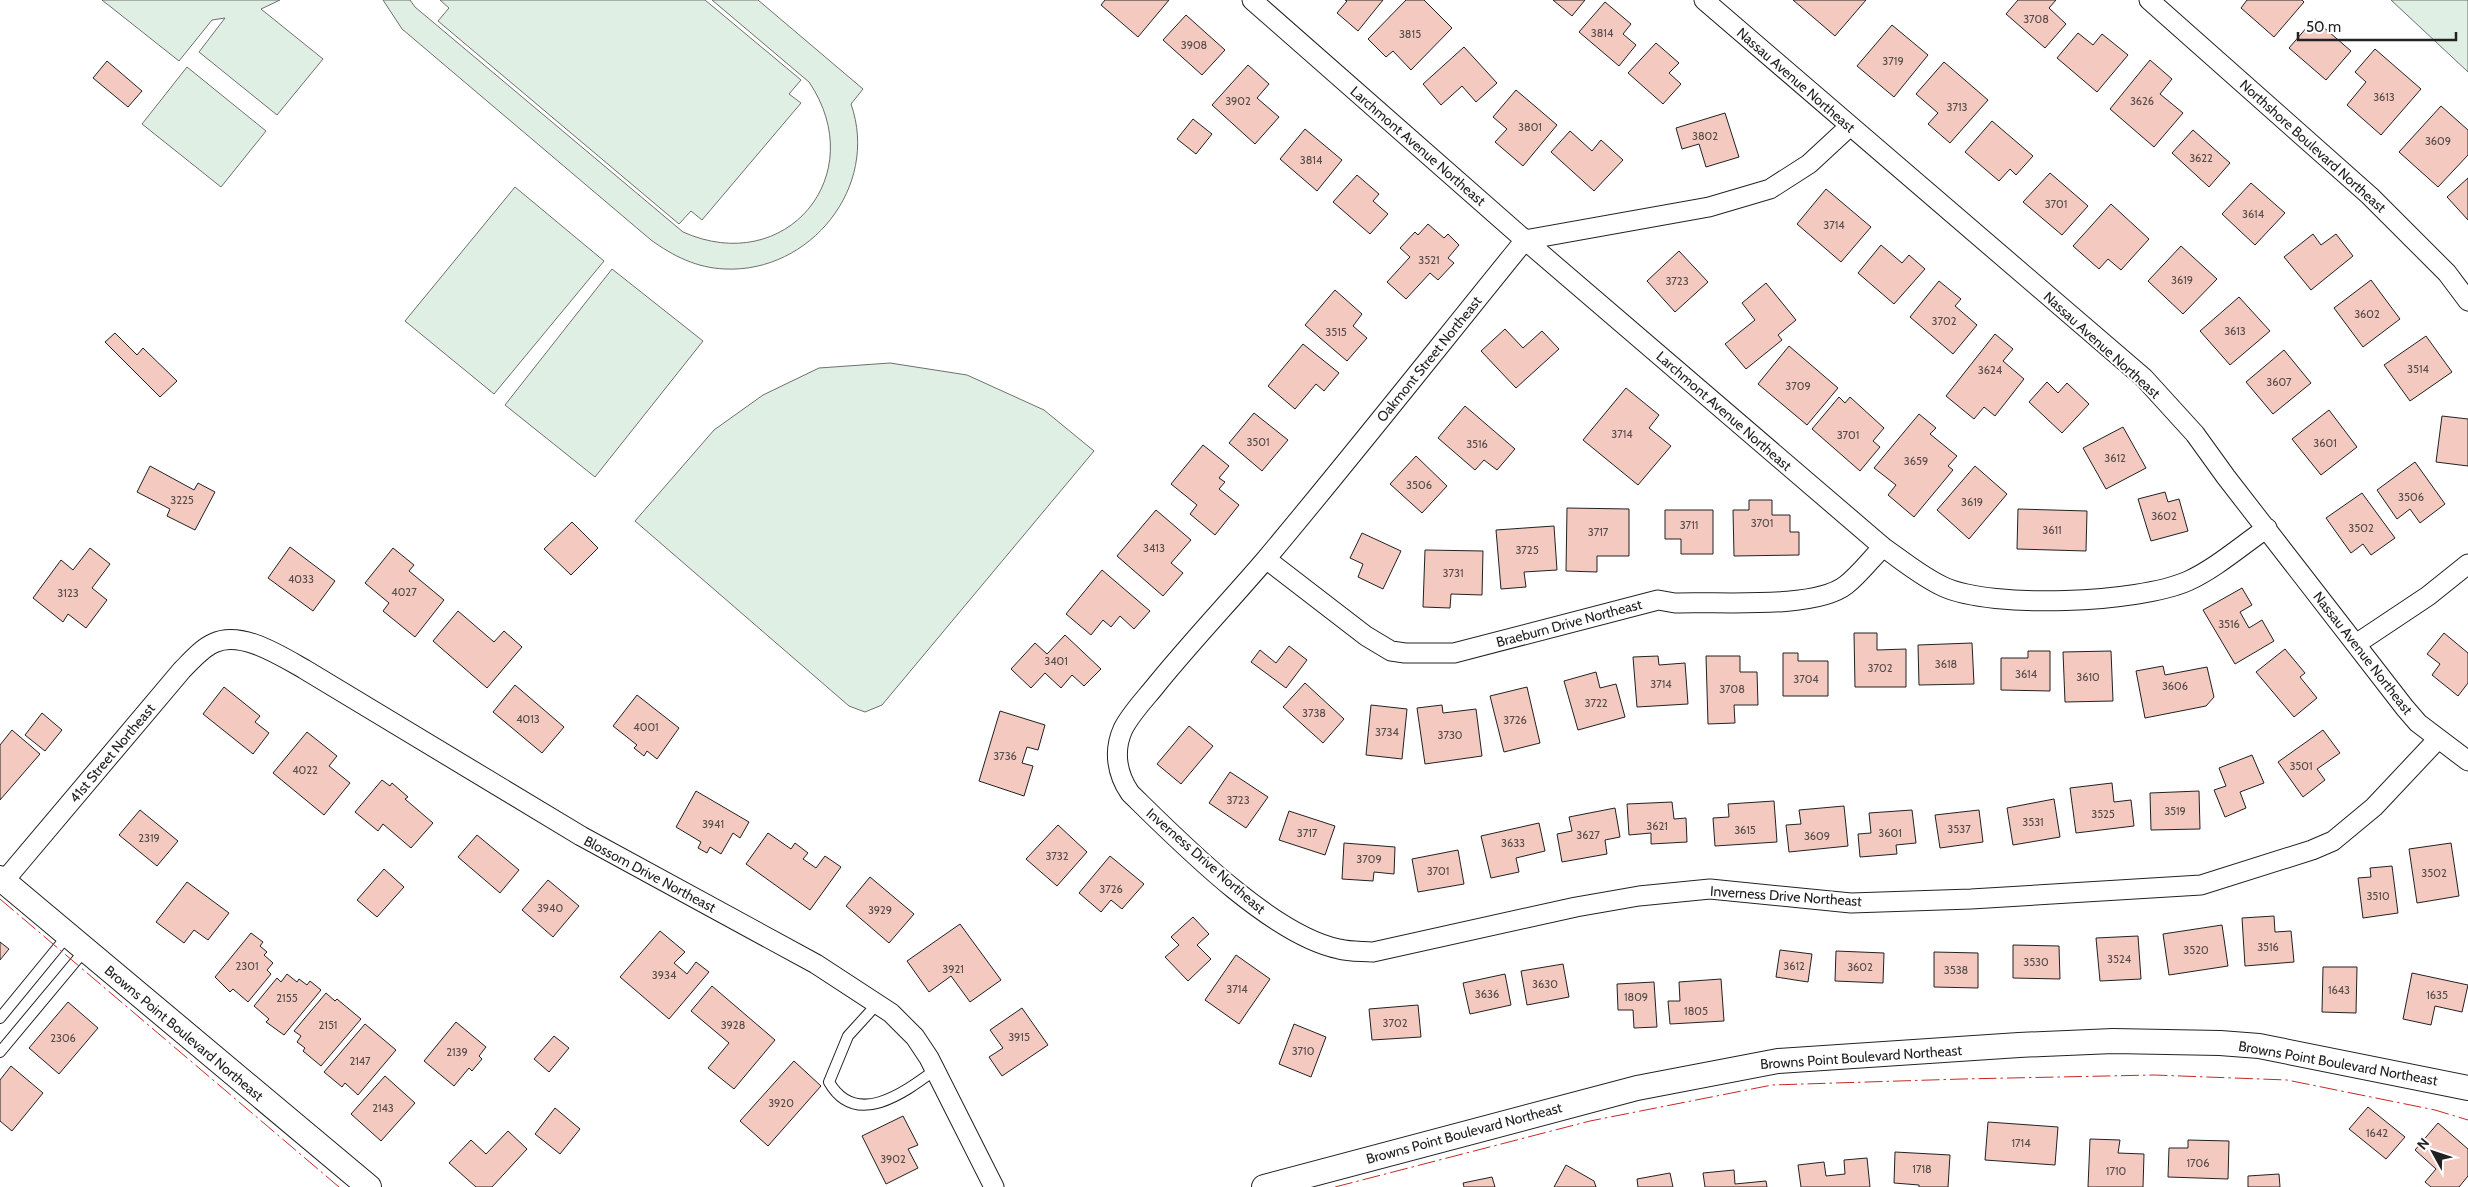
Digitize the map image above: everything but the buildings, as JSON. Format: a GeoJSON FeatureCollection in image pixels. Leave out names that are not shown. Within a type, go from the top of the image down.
{"type":"FeatureCollection","features":[{"type":"Feature","properties":{"kind":"street","name":"Larchmont Avenue Northeast"},"geometry":{"type":"LineString","coordinates":[[1252,0],[1525,240],[1883,547],[1927,578],[1944,587],[1970,596],[2033,601],[2104,598],[2162,591],[2200,575],[2267,528]]}},
{"type":"Feature","properties":{"kind":"street","name":"Nassau Avenue Northeast"},"geometry":{"type":"LineString","coordinates":[[1704,0],[1849,127],[2144,378],[2195,434],[2226,477],[2405,708],[2438,739],[2468,761]]}},
{"type":"Feature","properties":{"kind":"street","name":"Northshore Boulevard Northeast"},"geometry":{"type":"LineString","coordinates":[[2149,0],[2370,196],[2447,273],[2468,300]]}},
{"type":"Feature","properties":{"kind":"street"},"geometry":{"type":"LineString","coordinates":[[1525,240],[1709,207],[1770,189],[1809,164],[1849,127]]}},
{"type":"Feature","properties":{"kind":"street","name":"Oakmont Street Northeast"},"geometry":{"type":"LineString","coordinates":[[1117,752],[1123,729],[1172,665],[1266,559],[1525,240]]}},
{"type":"Feature","properties":{"kind":"street","name":"Braeburn Drive Northeast"},"geometry":{"type":"LineString","coordinates":[[1266,559],[1366,636],[1391,651],[1429,654],[1454,653],[1658,600],[1675,603],[1785,602],[1815,597],[1845,586],[1883,547]]}},
{"type":"Feature","properties":{"kind":"street"},"geometry":{"type":"LineString","coordinates":[[2356,644],[2428,596],[2468,564]]}},
{"type":"Feature","properties":{"kind":"street","name":"41st Street Northeast"},"geometry":{"type":"LineString","coordinates":[[2,879],[182,670],[214,642],[230,640]]}},
{"type":"Feature","properties":{"kind":"street","name":"Blossom Drive Northeast"},"geometry":{"type":"LineString","coordinates":[[230,640],[245,641],[270,650],[296,664],[581,836],[816,964],[878,1003],[904,1023],[916,1037],[935,1070],[994,1187]]}},
{"type":"Feature","properties":{"kind":"street","name":"Inverness Drive Northeast"},"geometry":{"type":"LineString","coordinates":[[1117,752],[1118,769],[1122,783],[1130,793],[1241,894],[1268,914],[1307,938],[1339,950],[1373,952],[1576,907],[1639,896],[1710,889],[1729,889],[1850,903],[1981,899],[2201,885],[2312,850],[2333,841],[2374,807],[2438,739]]}},
{"type":"Feature","properties":{"kind":"street","name":"Browns Point Boulevard Northeast"},"geometry":{"type":"LineString","coordinates":[[2,879],[369,1187]]}},
{"type":"Feature","properties":{"kind":"street","name":"Browns Point Boulevard Northeast"},"geometry":{"type":"LineString","coordinates":[[1264,1187],[1637,1088],[1778,1061],[2019,1045],[2113,1042],[2220,1043],[2259,1046],[2468,1088]]}},
{"type":"Feature","properties":{"kind":"lane"},"geometry":{"type":"LineString","coordinates":[[0,1018],[76,943]]}},
{"type":"Feature","properties":{"kind":"lane"},"geometry":{"type":"LineString","coordinates":[[0,1052],[76,943]]}},
{"type":"Feature","properties":{"kind":"lane"},"geometry":{"type":"LineString","coordinates":[[878,1003],[848,1036],[841,1049],[829,1082],[834,1092],[851,1103],[875,1104],[890,1100],[935,1070]]}},
{"type":"Feature","properties":{"kind":"green space"},"geometry":{"type":"Polygon","coordinates":[[[102,0],[280,0],[261,9],[323,59],[277,115],[199,52],[225,18],[212,20],[179,61],[102,0]]]}},
{"type":"Feature","properties":{"kind":"green space"},"geometry":{"type":"Polygon","coordinates":[[[383,0],[410,0],[415,7],[683,232],[721,243],[755,241],[785,229],[808,209],[824,182],[830,151],[826,117],[809,82],[712,0],[758,0],[863,89],[851,104],[857,135],[856,165],[846,194],[831,219],[810,240],[785,257],[756,266],[725,269],[695,264],[668,251],[651,240],[402,29],[383,0]]]}},
{"type":"Feature","properties":{"kind":"green space"},"geometry":{"type":"Polygon","coordinates":[[[440,0],[705,0],[801,80],[789,94],[801,103],[702,220],[691,211],[679,224],[438,21],[449,8],[440,0]]]}},
{"type":"Feature","properties":{"kind":"green space"},"geometry":{"type":"Polygon","coordinates":[[[2391,0],[2468,0],[2468,72],[2467,71],[2391,0]]]}},
{"type":"Feature","properties":{"kind":"green space"},"geometry":{"type":"Polygon","coordinates":[[[187,67],[266,131],[221,187],[142,124],[187,67]]]}},
{"type":"Feature","properties":{"kind":"green space"},"geometry":{"type":"Polygon","coordinates":[[[515,187],[604,261],[494,394],[405,321],[515,187]]]}},
{"type":"Feature","properties":{"kind":"green space"},"geometry":{"type":"Polygon","coordinates":[[[612,269],[703,341],[595,477],[505,405],[612,269]]]}},
{"type":"Feature","properties":{"kind":"green space"},"geometry":{"type":"Polygon","coordinates":[[[890,363],[967,375],[1044,410],[1094,451],[882,705],[865,712],[849,706],[635,521],[714,430],[763,395],[819,368],[890,363]]]}},
{"type":"Feature","properties":{"kind":"power"},"geometry":{"type":"LineString","coordinates":[[0,899],[339,1187]]}},
{"type":"Feature","properties":{"kind":"power"},"geometry":{"type":"LineString","coordinates":[[1335,1187],[1590,1121],[1772,1085],[2154,1075],[2287,1080],[2435,1110],[2468,1120]]}}]}
